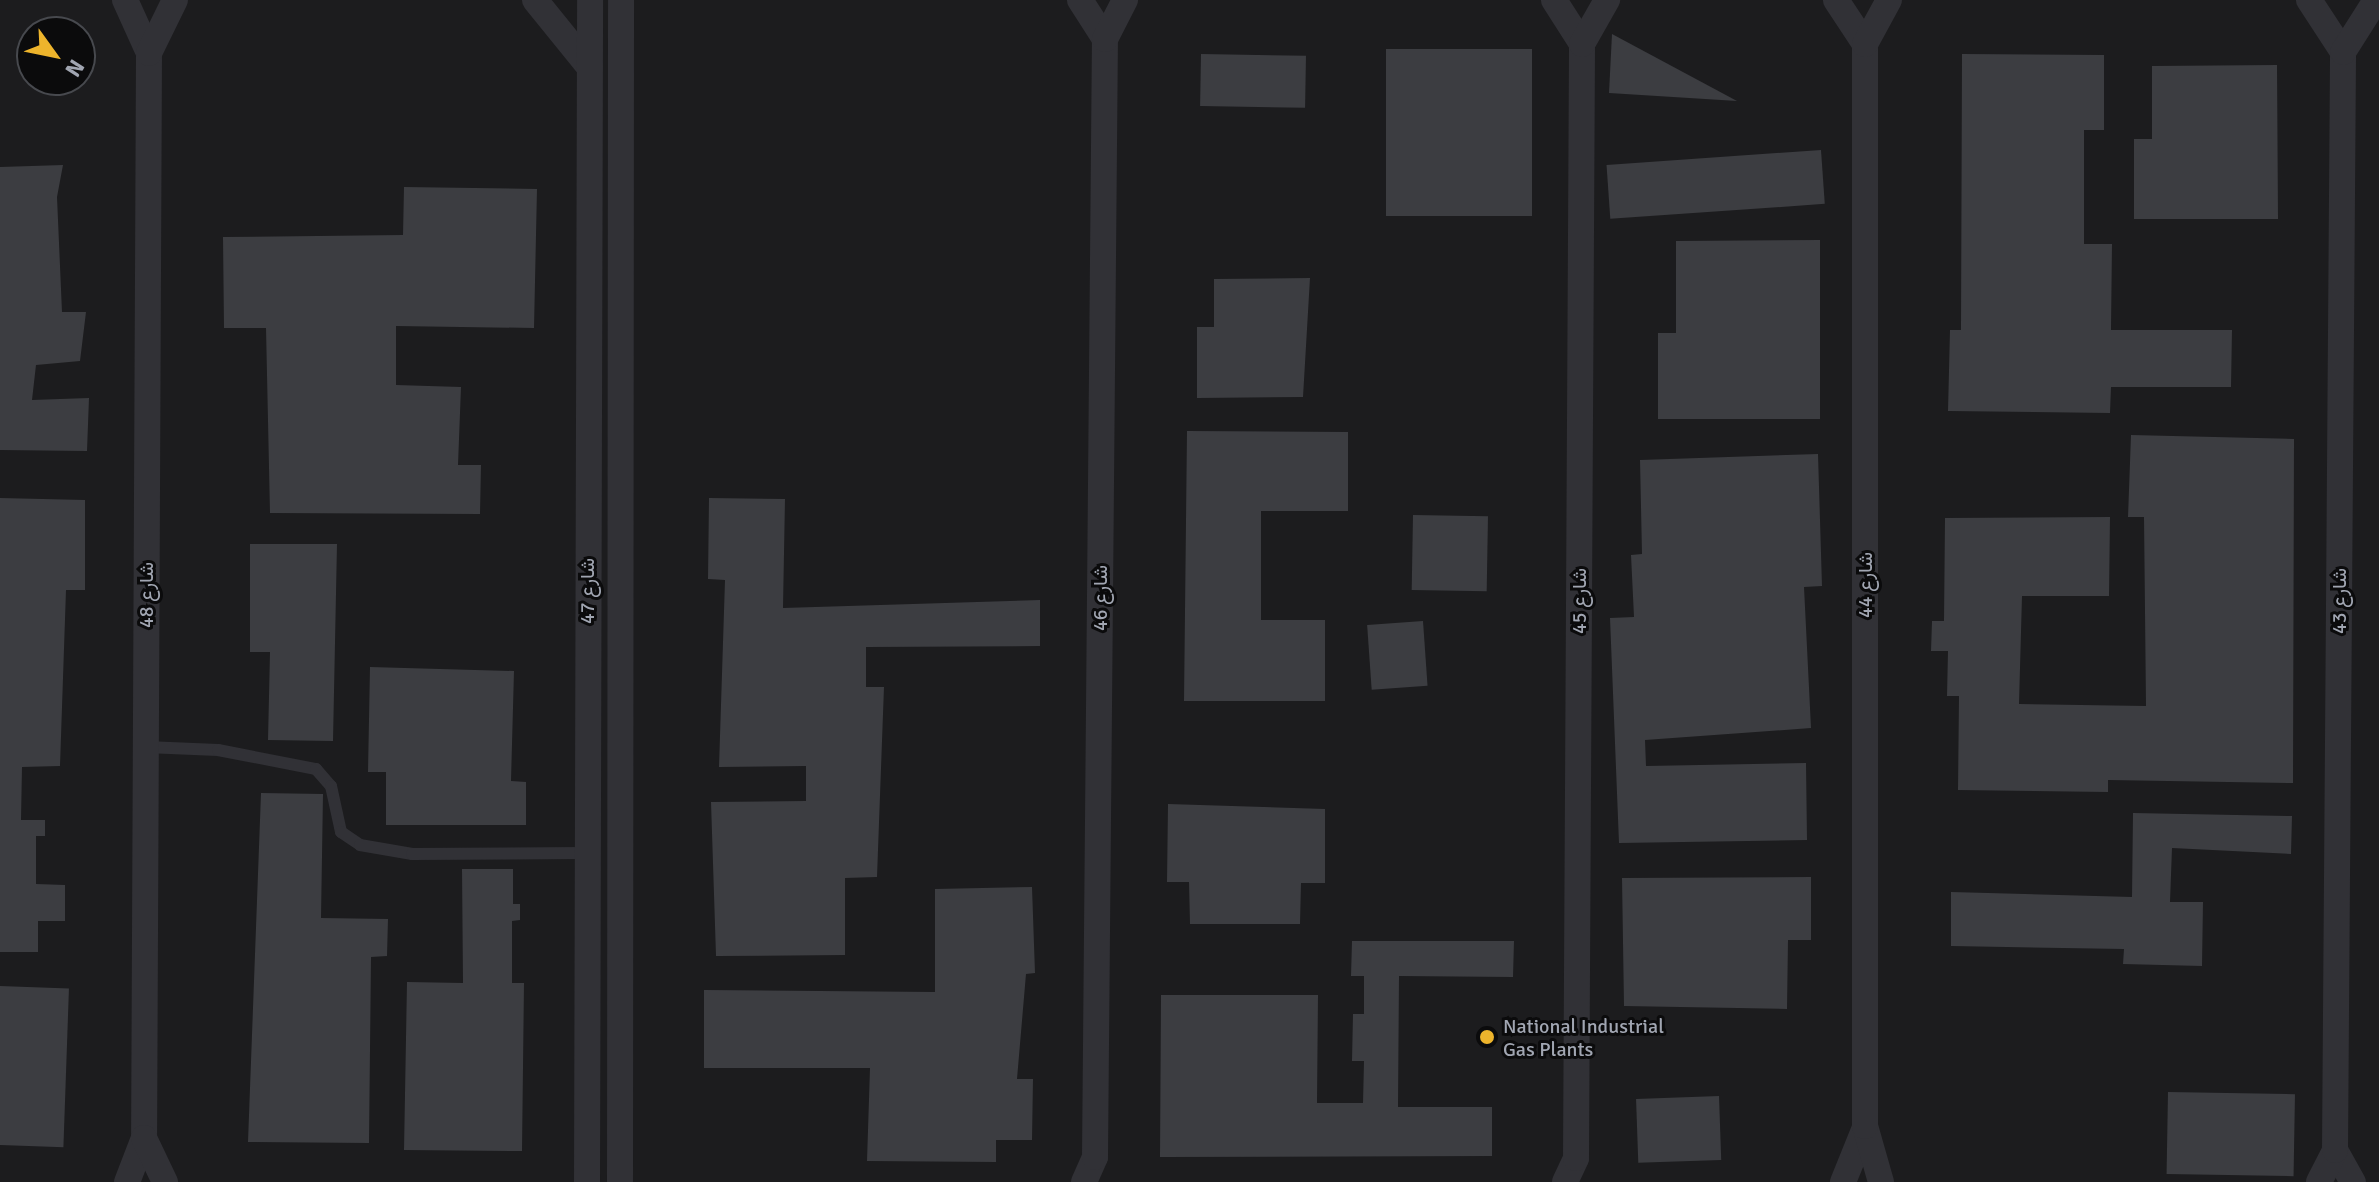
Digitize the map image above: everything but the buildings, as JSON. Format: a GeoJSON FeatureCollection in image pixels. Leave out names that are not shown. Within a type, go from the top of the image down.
{"type":"FeatureCollection","features":[{"type":"Feature","properties":{"kind":"street","name":"شارع 48"},"geometry":{"type":"LineString","coordinates":[[125,0],[149,53],[144,1138],[127,1182]]}},
{"type":"Feature","properties":{"kind":"street","name":"شارع 48"},"geometry":{"type":"LineString","coordinates":[[149,53],[175,0]]}},
{"type":"Feature","properties":{"kind":"street"},"geometry":{"type":"LineString","coordinates":[[535,0],[590,69]]}},
{"type":"Feature","properties":{"kind":"street","name":"شارع 47"},"geometry":{"type":"LineString","coordinates":[[587,1182],[585,853],[590,0]]}},
{"type":"Feature","properties":{"kind":"street","name":"شارع 47"},"geometry":{"type":"LineString","coordinates":[[620,1182],[621,0]]}},
{"type":"Feature","properties":{"kind":"street"},"geometry":{"type":"LineString","coordinates":[[1080,0],[1105,39]]}},
{"type":"Feature","properties":{"kind":"street","name":"شارع 46"},"geometry":{"type":"LineString","coordinates":[[1084,1182],[1095,1157],[1105,39],[1125,0]]}},
{"type":"Feature","properties":{"kind":"street"},"geometry":{"type":"LineString","coordinates":[[1554,0],[1582,44]]}},
{"type":"Feature","properties":{"kind":"street","name":"شارع 45"},"geometry":{"type":"LineString","coordinates":[[1565,1182],[1576,1158],[1582,44],[1607,0]]}},
{"type":"Feature","properties":{"kind":"street"},"geometry":{"type":"LineString","coordinates":[[1836,0],[1865,44]]}},
{"type":"Feature","properties":{"kind":"street","name":"شارع 44"},"geometry":{"type":"LineString","coordinates":[[1881,1182],[1865,1126],[1865,44],[1889,0]]}},
{"type":"Feature","properties":{"kind":"street"},"geometry":{"type":"LineString","coordinates":[[2309,0],[2343,52],[2376,0]]}},
{"type":"Feature","properties":{"kind":"street","name":"شارع 43"},"geometry":{"type":"LineString","coordinates":[[2319,1182],[2335,1150],[2343,52]]}},
{"type":"Feature","properties":{"kind":"street","name":"شارع 44"},"geometry":{"type":"LineString","coordinates":[[1843,1182],[1865,1126]]}},
{"type":"Feature","properties":{"kind":"street","name":"شارع 48"},"geometry":{"type":"LineString","coordinates":[[144,1138],[165,1182]]}},
{"type":"Feature","properties":{"kind":"street","name":"شارع 43"},"geometry":{"type":"LineString","coordinates":[[2335,1150],[2353,1182]]}},
{"type":"Feature","properties":{"kind":"street","name":"شارع 46"},"geometry":{"type":"LineString","coordinates":[[1095,1157],[1109,1182]]}},
{"type":"Feature","properties":{"kind":"street","name":"شارع 45"},"geometry":{"type":"LineString","coordinates":[[1576,1158],[1589,1182]]}},
{"type":"Feature","properties":{"kind":"lane"},"geometry":{"type":"LineString","coordinates":[[146,747],[218,750],[316,769],[331,786],[341,832],[360,845],[412,854],[585,853]]}},
{"type":"Feature","properties":{"kind":"shaded area"},"geometry":{"type":"Polygon","coordinates":[[[0,0],[2379,0],[2379,1182],[0,1182],[0,0]]]}},
{"type":"Feature","properties":{"kind":"place","name":"National Industrial Gas Plants"},"geometry":{"type":"Point","coordinates":[1487,1037]}}]}
